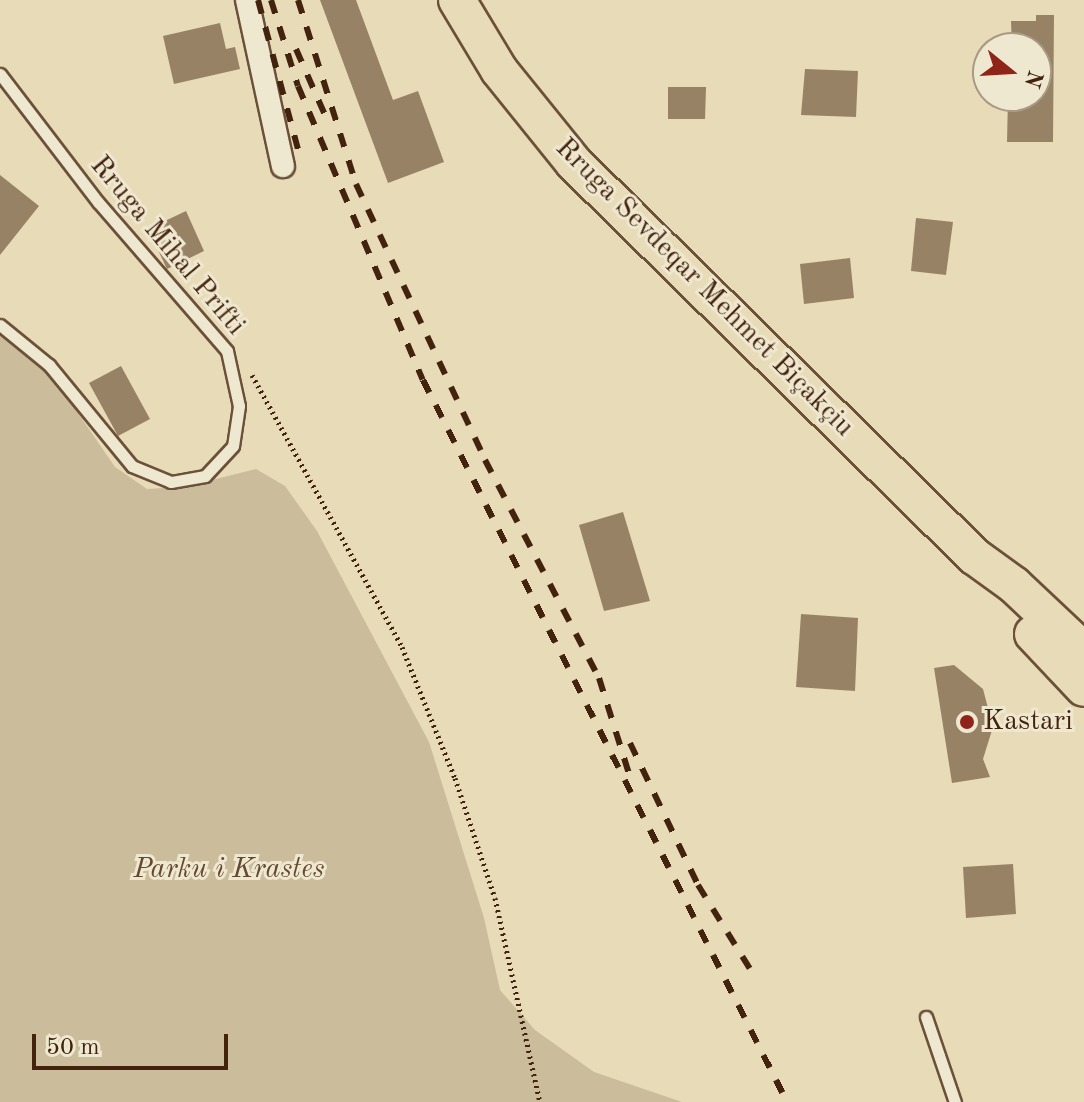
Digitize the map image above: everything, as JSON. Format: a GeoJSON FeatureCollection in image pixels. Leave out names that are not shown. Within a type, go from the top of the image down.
{"type":"FeatureCollection","features":[{"type":"Feature","properties":{"kind":"main road","name":"Rruga Sevdeqar Mehmet Biçakçiu"},"geometry":{"type":"LineString","coordinates":[[457,0],[499,70],[574,163],[974,556]]}},
{"type":"Feature","properties":{"kind":"main road"},"geometry":{"type":"LineString","coordinates":[[974,556],[1014,585],[1084,651]]}},
{"type":"Feature","properties":{"kind":"main road"},"geometry":{"type":"LineString","coordinates":[[974,556],[1026,626],[1084,688]]}},
{"type":"Feature","properties":{"kind":"street"},"geometry":{"type":"LineString","coordinates":[[247,0],[283,166]]}},
{"type":"Feature","properties":{"kind":"lane","name":"Rruga Mihal Prifti"},"geometry":{"type":"LineString","coordinates":[[0,74],[88,191],[227,351],[239,406],[233,446],[219,465],[194,478],[171,482],[132,466],[49,365],[0,325]]}},
{"type":"Feature","properties":{"kind":"lane"},"geometry":{"type":"LineString","coordinates":[[926,1017],[955,1102]]}},
{"type":"Feature","properties":{"kind":"path"},"geometry":{"type":"LineString","coordinates":[[244,367],[402,647],[455,778],[495,898],[540,1102]]}},
{"type":"Feature","properties":{"kind":"green space","name":"Parku i Krastes"},"geometry":{"type":"Polygon","coordinates":[[[0,331],[45,365],[115,467],[147,489],[184,487],[256,469],[285,486],[317,531],[429,742],[484,918],[500,990],[535,1030],[594,1072],[682,1102],[0,1102],[0,331]]]}},
{"type":"Feature","properties":{"kind":"building"},"geometry":{"type":"Polygon","coordinates":[[[320,0],[356,0],[393,100],[418,91],[444,162],[388,183],[320,0]]]}},
{"type":"Feature","properties":{"kind":"building"},"geometry":{"type":"Polygon","coordinates":[[[1036,15],[1054,15],[1053,142],[1007,142],[1008,112],[1052,112],[1052,32],[1011,32],[1011,21],[1036,21],[1036,15]]]}},
{"type":"Feature","properties":{"kind":"building"},"geometry":{"type":"Polygon","coordinates":[[[220,23],[226,49],[235,47],[240,69],[174,84],[163,36],[220,23]]]}},
{"type":"Feature","properties":{"kind":"building"},"geometry":{"type":"Polygon","coordinates":[[[805,69],[858,71],[856,117],[801,115],[805,69]]]}},
{"type":"Feature","properties":{"kind":"building"},"geometry":{"type":"Polygon","coordinates":[[[668,87],[706,87],[705,119],[668,119],[668,87]]]}},
{"type":"Feature","properties":{"kind":"building"},"geometry":{"type":"Polygon","coordinates":[[[0,175],[39,206],[0,255],[0,175]]]}},
{"type":"Feature","properties":{"kind":"building"},"geometry":{"type":"Polygon","coordinates":[[[186,211],[204,251],[167,269],[148,229],[186,211]]]}},
{"type":"Feature","properties":{"kind":"building"},"geometry":{"type":"Polygon","coordinates":[[[916,218],[953,222],[946,275],[911,271],[916,218]]]}},
{"type":"Feature","properties":{"kind":"building"},"geometry":{"type":"Polygon","coordinates":[[[850,258],[854,298],[804,304],[800,264],[850,258]]]}},
{"type":"Feature","properties":{"kind":"building"},"geometry":{"type":"Polygon","coordinates":[[[121,366],[150,419],[118,436],[89,383],[121,366]]]}},
{"type":"Feature","properties":{"kind":"building"},"geometry":{"type":"Polygon","coordinates":[[[623,512],[650,601],[604,611],[579,525],[623,512]]]}},
{"type":"Feature","properties":{"kind":"building"},"geometry":{"type":"Polygon","coordinates":[[[801,614],[858,618],[855,691],[796,687],[801,614]]]}},
{"type":"Feature","properties":{"kind":"building","name":"Kastari"},"geometry":{"type":"Polygon","coordinates":[[[954,665],[983,689],[993,727],[983,759],[990,777],[952,783],[934,668],[954,665]]]}},
{"type":"Feature","properties":{"kind":"building"},"geometry":{"type":"Polygon","coordinates":[[[1013,864],[1016,914],[966,918],[963,867],[1013,864]]]}},
{"type":"Feature","properties":{"kind":"railway"},"geometry":{"type":"LineString","coordinates":[[258,0],[301,161]]}},
{"type":"Feature","properties":{"kind":"railway"},"geometry":{"type":"LineString","coordinates":[[271,0],[298,86],[423,380],[787,1102]]}},
{"type":"Feature","properties":{"kind":"railway"},"geometry":{"type":"LineString","coordinates":[[298,0],[356,184],[485,460],[599,678],[630,777]]}},
{"type":"Feature","properties":{"kind":"railway"},"geometry":{"type":"LineString","coordinates":[[296,49],[328,122]]}},
{"type":"Feature","properties":{"kind":"railway"},"geometry":{"type":"LineString","coordinates":[[630,743],[698,885],[750,969]]}},
{"type":"Feature","properties":{"kind":"place","name":"Kastari"},"geometry":{"type":"Point","coordinates":[967,722]}}]}
